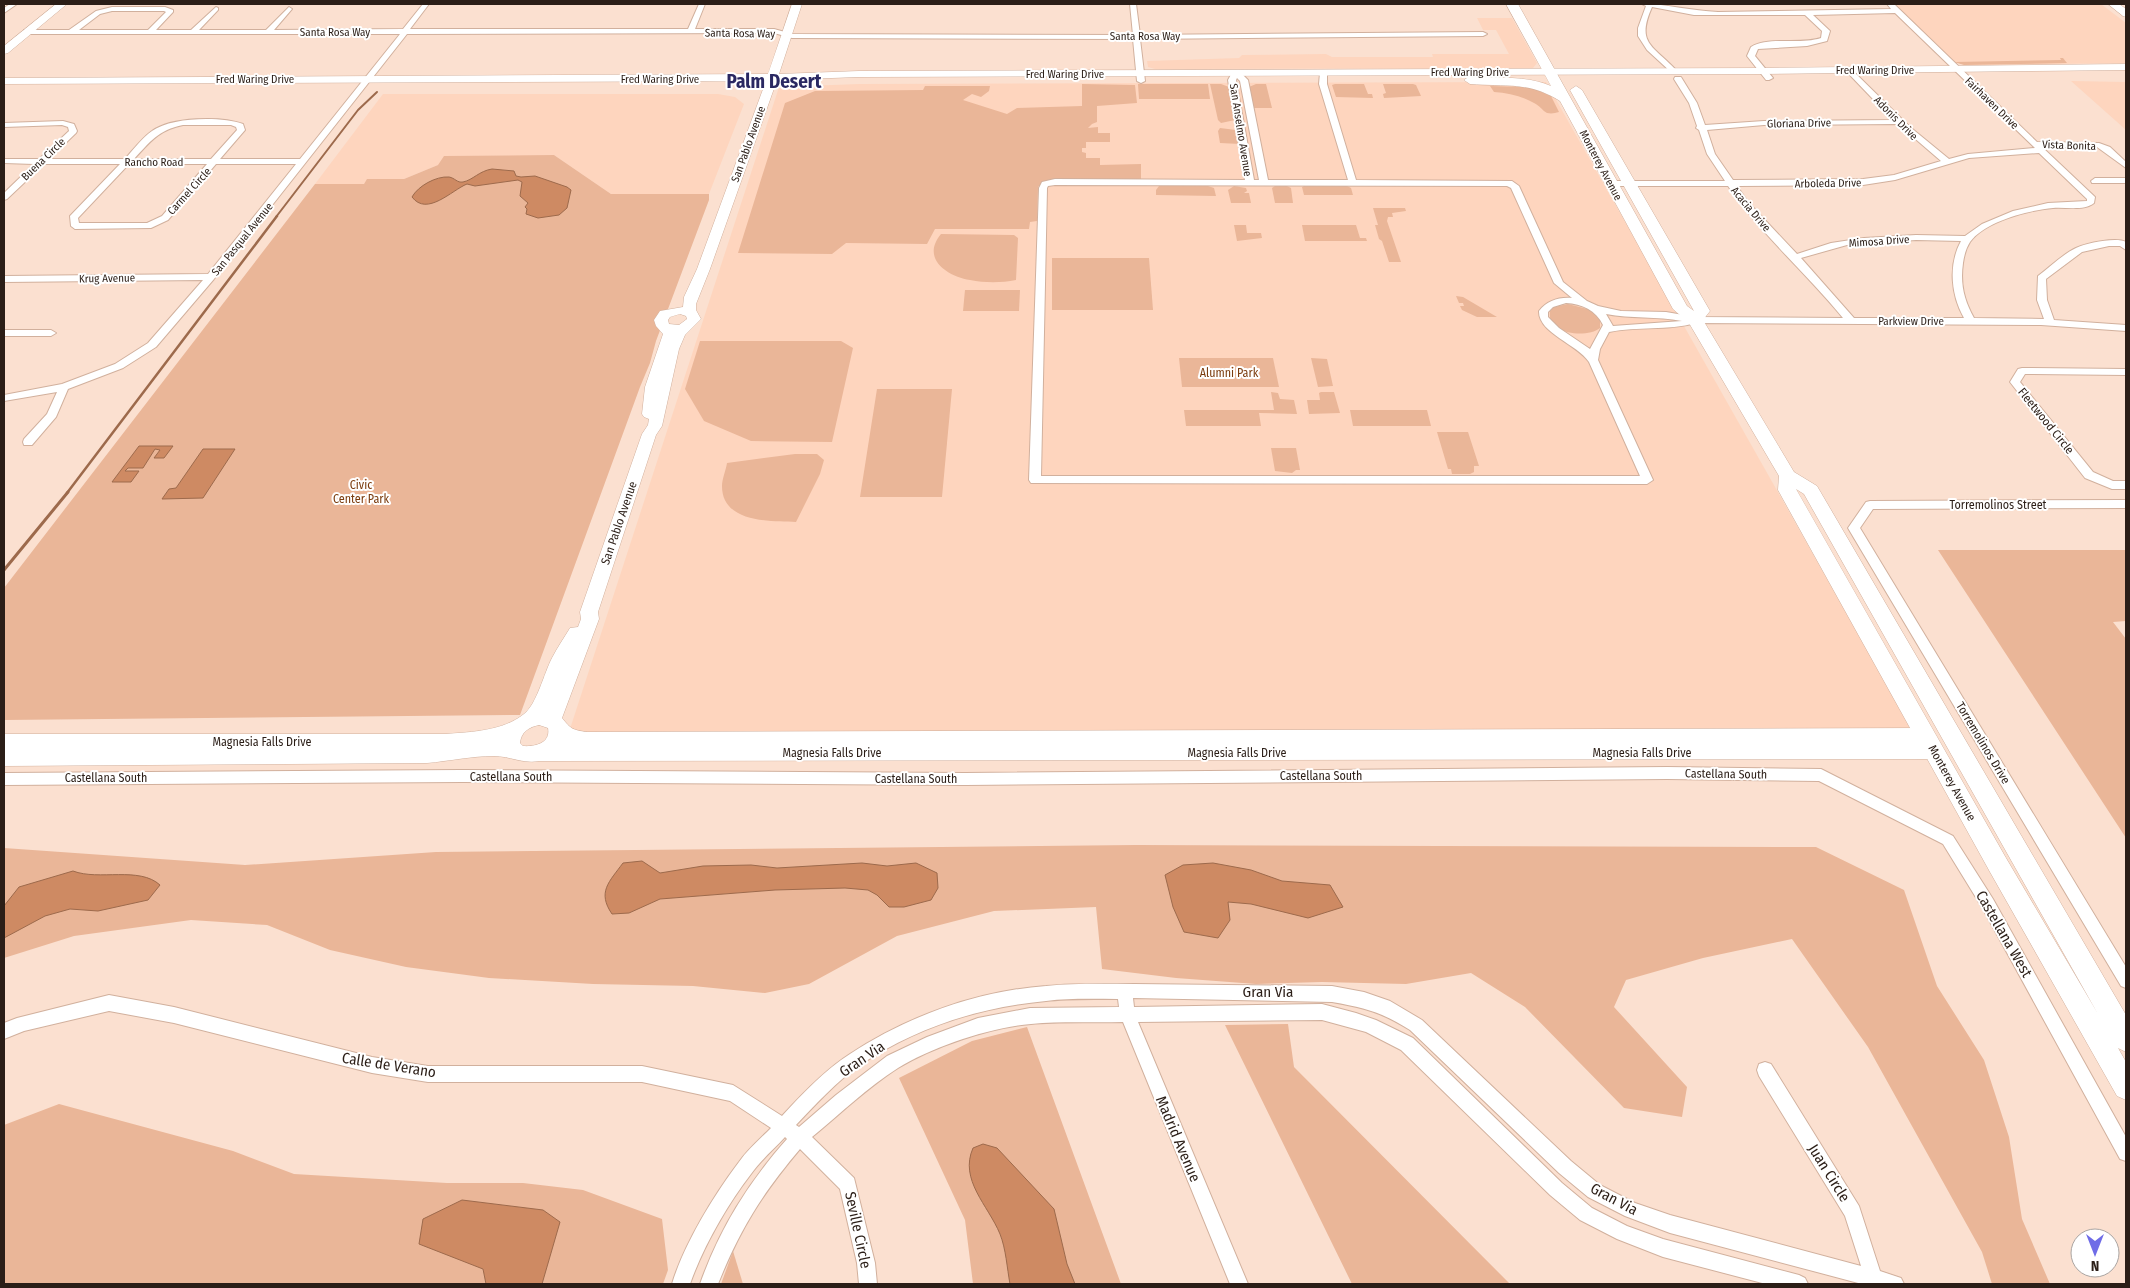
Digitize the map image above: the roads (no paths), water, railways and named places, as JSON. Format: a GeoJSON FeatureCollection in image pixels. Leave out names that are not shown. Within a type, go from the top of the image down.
{"type":"FeatureCollection","features":[{"type":"Feature","properties":{"kind":"main road","name":"Monterey Avenue"},"geometry":{"type":"LineString","coordinates":[[1512,4],[1629,184],[1702,310],[1695,320]]}},
{"type":"Feature","properties":{"kind":"main road","name":"Monterey Avenue"},"geometry":{"type":"LineString","coordinates":[[1558,59],[1566,100],[1681,309],[1695,320],[1788,476],[1811,490],[2126,1039]]}},
{"type":"Feature","properties":{"kind":"main road"},"geometry":{"type":"LineString","coordinates":[[1470,80],[1489,83],[1532,84],[1547,89],[1566,100]]}},
{"type":"Feature","properties":{"kind":"main road","name":"Monterey Avenue"},"geometry":{"type":"LineString","coordinates":[[1788,476],[1787,490],[2126,1087]]}},
{"type":"Feature","properties":{"kind":"main road"},"geometry":{"type":"LineString","coordinates":[[1930,743],[1938,742],[2015,873],[2034,901],[2066,935]]}},
{"type":"Feature","properties":{"kind":"street"},"geometry":{"type":"LineString","coordinates":[[4,11],[14,4]]}},
{"type":"Feature","properties":{"kind":"street"},"geometry":{"type":"LineString","coordinates":[[4,51],[62,4]]}},
{"type":"Feature","properties":{"kind":"street","name":"San Pasqual Avenue"},"geometry":{"type":"LineString","coordinates":[[4,398],[64,387],[119,366],[152,345],[211,277],[426,4]]}},
{"type":"Feature","properties":{"kind":"street"},"geometry":{"type":"LineString","coordinates":[[690,32],[702,4]]}},
{"type":"Feature","properties":{"kind":"street","name":"San Pablo Avenue"},"geometry":{"type":"LineString","coordinates":[[525,723],[541,704],[560,659],[574,639],[583,618],[589,612],[649,434],[655,426],[672,349],[679,334],[694,319],[689,306],[696,281],[706,262],[797,4]]}},
{"type":"Feature","properties":{"kind":"street"},"geometry":{"type":"LineString","coordinates":[[1133,4],[1140,77]]}},
{"type":"Feature","properties":{"kind":"street"},"geometry":{"type":"LineString","coordinates":[[1648,4],[1694,13],[1898,11]]}},
{"type":"Feature","properties":{"kind":"street","name":"Acacia Drive"},"geometry":{"type":"LineString","coordinates":[[1648,4],[1641,23],[1643,42],[1675,75],[1692,103],[1711,154],[1730,184],[1761,223],[1852,322]]}},
{"type":"Feature","properties":{"kind":"street","name":"Fairhaven Drive"},"geometry":{"type":"LineString","coordinates":[[1890,4],[2092,199],[2090,203],[2047,206],[2019,212],[1983,227],[1966,239]]}},
{"type":"Feature","properties":{"kind":"street"},"geometry":{"type":"LineString","coordinates":[[2113,4],[2126,14]]}},
{"type":"Feature","properties":{"kind":"street"},"geometry":{"type":"LineString","coordinates":[[71,32],[88,17],[105,10],[165,9],[171,11],[150,32]]}},
{"type":"Feature","properties":{"kind":"street"},"geometry":{"type":"LineString","coordinates":[[268,32],[289,9]]}},
{"type":"Feature","properties":{"kind":"street"},"geometry":{"type":"LineString","coordinates":[[193,32],[216,10]]}},
{"type":"Feature","properties":{"kind":"street"},"geometry":{"type":"LineString","coordinates":[[1766,74],[1752,56],[1755,47],[1766,44],[1806,44],[1824,39],[1826,31],[1807,13]]}},
{"type":"Feature","properties":{"kind":"street","name":"Santa Rosa Way"},"geometry":{"type":"LineString","coordinates":[[26,32],[774,32],[787,36],[1135,37],[1483,34]]}},
{"type":"Feature","properties":{"kind":"street"},"geometry":{"type":"LineString","coordinates":[[2011,76],[2029,73],[2076,71],[2080,70],[2079,67]]}},
{"type":"Feature","properties":{"kind":"street","name":"Fred Waring Drive"},"geometry":{"type":"LineString","coordinates":[[4,81],[684,87],[771,81],[1140,77],[1962,73],[2079,67],[2126,67]]}},
{"type":"Feature","properties":{"kind":"street","name":"Fred Waring Drive"},"geometry":{"type":"LineString","coordinates":[[1324,77],[1470,80],[1560,76],[1628,79],[1728,71],[1766,74]]}},
{"type":"Feature","properties":{"kind":"street","name":"Fred Waring Drive"},"geometry":{"type":"LineString","coordinates":[[1962,73],[2011,76],[2126,76]]}},
{"type":"Feature","properties":{"kind":"street","name":"Adonis Drive"},"geometry":{"type":"LineString","coordinates":[[1853,74],[1898,122],[1919,141],[1946,161]]}},
{"type":"Feature","properties":{"kind":"street"},"geometry":{"type":"LineString","coordinates":[[1324,77],[1323,84],[1353,183]]}},
{"type":"Feature","properties":{"kind":"street","name":"San Anselmo Avenue"},"geometry":{"type":"LineString","coordinates":[[1237,78],[1250,183]]}},
{"type":"Feature","properties":{"kind":"street","name":"San Anselmo Avenue"},"geometry":{"type":"LineString","coordinates":[[1237,78],[1264,183]]}},
{"type":"Feature","properties":{"kind":"street","name":"Fred Waring Drive"},"geometry":{"type":"LineString","coordinates":[[8,91],[365,83]]}},
{"type":"Feature","properties":{"kind":"street","name":"Gloriana Drive"},"geometry":{"type":"LineString","coordinates":[[1700,128],[1764,123],[1898,122]]}},
{"type":"Feature","properties":{"kind":"street","name":"Buena Circle"},"geometry":{"type":"LineString","coordinates":[[4,125],[63,123],[71,126],[73,131],[4,197]]}},
{"type":"Feature","properties":{"kind":"street","name":"Carmel Circle"},"geometry":{"type":"LineString","coordinates":[[183,123],[232,123],[240,126],[242,130],[216,162],[165,218],[148,226],[75,226],[73,218],[127,162],[154,133],[167,126],[183,123]]}},
{"type":"Feature","properties":{"kind":"street","name":"Vista Bonita"},"geometry":{"type":"LineString","coordinates":[[2035,144],[2099,145],[2107,149],[2126,166]]}},
{"type":"Feature","properties":{"kind":"street","name":"Arboleda Drive"},"geometry":{"type":"LineString","coordinates":[[1611,184],[1863,182],[1895,176],[1946,161],[1991,153],[2042,150]]}},
{"type":"Feature","properties":{"kind":"street","name":"Rancho Road"},"geometry":{"type":"LineString","coordinates":[[4,161],[303,162]]}},
{"type":"Feature","properties":{"kind":"street"},"geometry":{"type":"LineString","coordinates":[[2095,181],[2126,181]]}},
{"type":"Feature","properties":{"kind":"street"},"geometry":{"type":"LineString","coordinates":[[1594,359],[1596,335],[1608,325],[1606,319],[1590,306],[1559,283],[1515,186],[1509,183],[1054,182],[1045,184],[1042,188],[1035,480],[1647,480],[1594,359],[1578,343],[1546,323],[1543,316],[1544,310],[1555,302],[1565,301],[1590,306],[1621,314],[1666,315],[1695,320]]}},
{"type":"Feature","properties":{"kind":"street","name":"Mimosa Drive"},"geometry":{"type":"LineString","coordinates":[[1794,257],[1831,246],[1867,240],[1944,237],[1966,239]]}},
{"type":"Feature","properties":{"kind":"street"},"geometry":{"type":"LineString","coordinates":[[1966,239],[1957,270],[1959,298],[1971,321]]}},
{"type":"Feature","properties":{"kind":"street"},"geometry":{"type":"LineString","coordinates":[[2050,323],[2042,300],[2041,278],[2079,250],[2109,243],[2122,243],[2126,247]]}},
{"type":"Feature","properties":{"kind":"street","name":"San Pablo Avenue"},"geometry":{"type":"LineString","coordinates":[[649,434],[648,426],[652,387],[670,334],[667,328],[663,326],[661,320],[665,314],[674,310],[679,305],[690,280],[707,255]]}},
{"type":"Feature","properties":{"kind":"street","name":"Krug Avenue"},"geometry":{"type":"LineString","coordinates":[[4,279],[211,277]]}},
{"type":"Feature","properties":{"kind":"street"},"geometry":{"type":"LineString","coordinates":[[1555,302],[1559,283]]}},
{"type":"Feature","properties":{"kind":"street"},"geometry":{"type":"LineString","coordinates":[[674,310],[690,311]]}},
{"type":"Feature","properties":{"kind":"street"},"geometry":{"type":"LineString","coordinates":[[1562,334],[1596,335],[1626,326],[1677,326],[1695,320]]}},
{"type":"Feature","properties":{"kind":"street","name":"Parkview Drive"},"geometry":{"type":"LineString","coordinates":[[1695,320],[1971,321],[2050,323],[2126,328]]}},
{"type":"Feature","properties":{"kind":"street"},"geometry":{"type":"LineString","coordinates":[[667,328],[678,329],[685,327]]}},
{"type":"Feature","properties":{"kind":"street"},"geometry":{"type":"LineString","coordinates":[[4,332],[51,333]]}},
{"type":"Feature","properties":{"kind":"street","name":"Fleetwood Circle"},"geometry":{"type":"LineString","coordinates":[[2126,372],[2022,371],[2015,382],[2089,475],[2112,485],[2126,485]]}},
{"type":"Feature","properties":{"kind":"street"},"geometry":{"type":"LineString","coordinates":[[28,442],[52,415],[64,387]]}},
{"type":"Feature","properties":{"kind":"street","name":"Torremolinos Street"},"geometry":{"type":"LineString","coordinates":[[1870,505],[2126,504]]}},
{"type":"Feature","properties":{"kind":"street","name":"Torremolinos Drive"},"geometry":{"type":"LineString","coordinates":[[1870,505],[1854,528],[2126,981]]}},
{"type":"Feature","properties":{"kind":"street","name":"San Pablo Avenue"},"geometry":{"type":"LineString","coordinates":[[556,725],[590,619],[589,612]]}},
{"type":"Feature","properties":{"kind":"street"},"geometry":{"type":"LineString","coordinates":[[546,718],[556,725],[554,743],[540,753],[524,755],[513,749],[511,738],[525,723],[546,718]]}},
{"type":"Feature","properties":{"kind":"street","name":"Magnesia Falls Drive"},"geometry":{"type":"LineString","coordinates":[[4,742],[446,742],[484,738],[525,723]]}},
{"type":"Feature","properties":{"kind":"street","name":"Magnesia Falls Drive"},"geometry":{"type":"LineString","coordinates":[[556,725],[570,738],[587,740],[1930,743]]}},
{"type":"Feature","properties":{"kind":"street","name":"Magnesia Falls Drive"},"geometry":{"type":"LineString","coordinates":[[540,753],[1568,753],[1930,743]]}},
{"type":"Feature","properties":{"kind":"street","name":"Magnesia Falls Drive"},"geometry":{"type":"LineString","coordinates":[[4,758],[428,755],[492,748],[513,749]]}},
{"type":"Feature","properties":{"kind":"street","name":"Castellana South"},"geometry":{"type":"LineString","coordinates":[[8,778],[462,776],[974,779],[1667,773],[1821,775]]}},
{"type":"Feature","properties":{"kind":"street","name":"Castellana West"},"geometry":{"type":"LineString","coordinates":[[1821,775],[1948,840],[1988,904],[2126,1153]]}},
{"type":"Feature","properties":{"kind":"street","name":"Madrid Avenue"},"geometry":{"type":"LineString","coordinates":[[1125,991],[1127,1014],[1239,1284]]}},
{"type":"Feature","properties":{"kind":"street","name":"Gran Via"},"geometry":{"type":"LineString","coordinates":[[681,1284],[689,1261],[728,1192],[746,1166],[810,1098],[854,1060],[907,1030],[954,1011],[1002,1000],[1046,993],[1125,991],[1332,994],[1364,1000],[1390,1009],[1416,1025],[1442,1048],[1565,1167],[1594,1191],[1631,1210],[1670,1224],[1874,1281],[1894,1284]]}},
{"type":"Feature","properties":{"kind":"street","name":"Calle de Verano"},"geometry":{"type":"LineString","coordinates":[[4,1031],[23,1023],[109,1003],[174,1015],[372,1065],[428,1074],[642,1074],[733,1093],[800,1137]]}},
{"type":"Feature","properties":{"kind":"street","name":"Gran Via"},"geometry":{"type":"LineString","coordinates":[[709,1284],[724,1247],[741,1214],[766,1176],[800,1137],[842,1101],[893,1062],[933,1044],[978,1026],[1030,1016],[1322,1012],[1355,1018],[1381,1028],[1407,1044],[1556,1188],[1586,1214],[1623,1233],[1663,1248],[1799,1284]]}},
{"type":"Feature","properties":{"kind":"street","name":"Juan Circle"},"geometry":{"type":"LineString","coordinates":[[1765,1070],[1853,1212],[1874,1281]]}},
{"type":"Feature","properties":{"kind":"street","name":"Seville Circle"},"geometry":{"type":"LineString","coordinates":[[800,1137],[848,1184],[866,1263],[868,1284]]}},
{"type":"Feature","properties":{"kind":"waterway"},"geometry":{"type":"LineString","coordinates":[[276,217],[358,110],[377,92]]}},
{"type":"Feature","properties":{"kind":"waterway"},"geometry":{"type":"LineString","coordinates":[[67,493],[277,216]]}},
{"type":"Feature","properties":{"kind":"waterway"},"geometry":{"type":"LineString","coordinates":[[4,570],[68,492]]}},
{"type":"Feature","properties":{"kind":"district","name":"Palm Desert"},"geometry":{"type":"Point","coordinates":[774,81]}},
{"type":"Feature","properties":{"kind":"park label","name":"Alumni Park"},"geometry":{"type":"Point","coordinates":[1229,373]}},
{"type":"Feature","properties":{"kind":"park label","name":"Civic Center Park"},"geometry":{"type":"Point","coordinates":[361,492]}}]}
